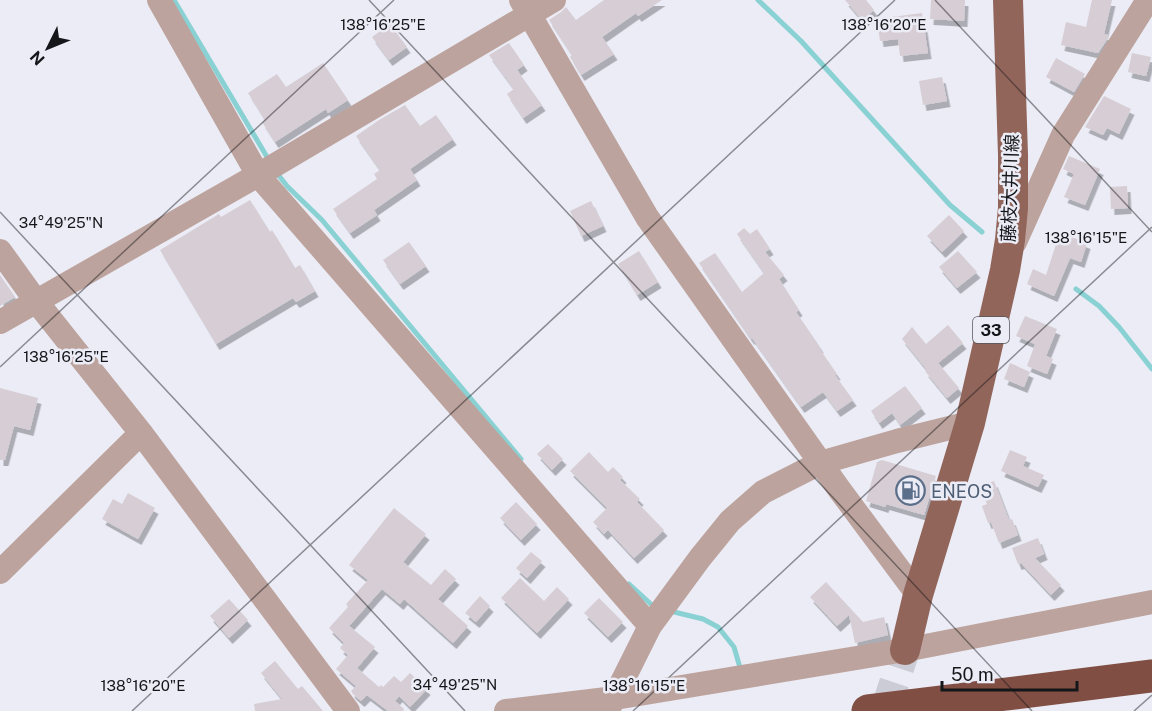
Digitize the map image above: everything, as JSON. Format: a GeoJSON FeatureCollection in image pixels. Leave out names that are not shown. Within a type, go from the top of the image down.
{"type":"FeatureCollection","features":[{"type":"Feature","properties":{"kind":"highway"},"geometry":{"type":"LineString","coordinates":[[868,711],[1152,676]]}},
{"type":"Feature","properties":{"kind":"main road","name":"藤枝大井川線"},"geometry":{"type":"LineString","coordinates":[[905,650],[918,595],[970,423],[1010,240],[1013,208],[1013,155],[1008,0]]}},
{"type":"Feature","properties":{"kind":"street"},"geometry":{"type":"LineString","coordinates":[[159,0],[258,175],[650,626]]}},
{"type":"Feature","properties":{"kind":"street"},"geometry":{"type":"LineString","coordinates":[[0,322],[258,175],[525,7],[554,0]]}},
{"type":"Feature","properties":{"kind":"street"},"geometry":{"type":"LineString","coordinates":[[1005,270],[1021,226],[1063,135],[1148,0]]}},
{"type":"Feature","properties":{"kind":"street"},"geometry":{"type":"LineString","coordinates":[[525,7],[647,217],[820,463],[918,595]]}},
{"type":"Feature","properties":{"kind":"street"},"geometry":{"type":"LineString","coordinates":[[1013,155],[1024,167],[1034,171],[1047,170]]}},
{"type":"Feature","properties":{"kind":"street"},"geometry":{"type":"LineString","coordinates":[[0,250],[36,301],[141,433],[348,711]]}},
{"type":"Feature","properties":{"kind":"street"},"geometry":{"type":"LineString","coordinates":[[611,704],[650,626],[730,521],[763,492],[820,463],[970,423]]}},
{"type":"Feature","properties":{"kind":"street"},"geometry":{"type":"LineString","coordinates":[[0,572],[141,433]]}},
{"type":"Feature","properties":{"kind":"street"},"geometry":{"type":"LineString","coordinates":[[506,711],[611,704],[1152,602]]}},
{"type":"Feature","properties":{"kind":"building"},"geometry":{"type":"Polygon","coordinates":[[[604,0],[662,0],[638,16],[636,13],[602,37],[614,54],[581,75],[570,57],[572,55],[549,20],[566,7],[576,20],[604,0]]]}},
{"type":"Feature","properties":{"kind":"building"},"geometry":{"type":"Polygon","coordinates":[[[845,0],[866,0],[874,10],[862,20],[845,0]]]}},
{"type":"Feature","properties":{"kind":"building"},"geometry":{"type":"Polygon","coordinates":[[[931,0],[965,0],[964,21],[930,19],[931,0]]]}},
{"type":"Feature","properties":{"kind":"building"},"geometry":{"type":"Polygon","coordinates":[[[1092,0],[1112,0],[1104,34],[1108,35],[1108,38],[1098,53],[1061,45],[1066,22],[1086,27],[1092,0]]]}},
{"type":"Feature","properties":{"kind":"building"},"geometry":{"type":"Polygon","coordinates":[[[922,13],[928,53],[900,56],[898,39],[880,41],[877,19],[922,13]]]}},
{"type":"Feature","properties":{"kind":"building"},"geometry":{"type":"Polygon","coordinates":[[[390,24],[407,47],[389,60],[372,37],[390,24]]]}},
{"type":"Feature","properties":{"kind":"building"},"geometry":{"type":"Polygon","coordinates":[[[509,43],[524,65],[517,70],[542,105],[523,118],[507,94],[514,89],[489,55],[509,43]]]}},
{"type":"Feature","properties":{"kind":"building"},"geometry":{"type":"Polygon","coordinates":[[[1132,53],[1151,57],[1146,76],[1128,72],[1132,53]]]}},
{"type":"Feature","properties":{"kind":"building"},"geometry":{"type":"Polygon","coordinates":[[[1056,58],[1085,74],[1074,92],[1046,77],[1056,58]]]}},
{"type":"Feature","properties":{"kind":"building"},"geometry":{"type":"Polygon","coordinates":[[[323,63],[348,100],[328,113],[326,109],[275,142],[262,122],[265,120],[248,93],[277,74],[286,87],[323,63]]]}},
{"type":"Feature","properties":{"kind":"building"},"geometry":{"type":"Polygon","coordinates":[[[942,77],[947,101],[923,105],[919,81],[942,77]]]}},
{"type":"Feature","properties":{"kind":"building"},"geometry":{"type":"Polygon","coordinates":[[[1104,96],[1131,109],[1119,134],[1107,128],[1103,135],[1085,127],[1104,96]]]}},
{"type":"Feature","properties":{"kind":"building"},"geometry":{"type":"Polygon","coordinates":[[[405,105],[420,126],[436,115],[453,139],[410,169],[417,180],[374,210],[377,215],[350,233],[333,209],[377,179],[374,174],[380,170],[356,136],[405,105]]]}},
{"type":"Feature","properties":{"kind":"building"},"geometry":{"type":"Polygon","coordinates":[[[1069,156],[1100,169],[1085,205],[1064,197],[1074,174],[1063,169],[1069,156]]]}},
{"type":"Feature","properties":{"kind":"building"},"geometry":{"type":"Polygon","coordinates":[[[1127,186],[1128,208],[1111,209],[1110,187],[1127,186]]]}},
{"type":"Feature","properties":{"kind":"building"},"geometry":{"type":"Polygon","coordinates":[[[250,200],[295,268],[300,265],[315,291],[296,302],[293,298],[216,344],[160,250],[219,214],[221,217],[250,200]]]}},
{"type":"Feature","properties":{"kind":"building"},"geometry":{"type":"Polygon","coordinates":[[[591,201],[603,226],[581,236],[570,211],[591,201]]]}},
{"type":"Feature","properties":{"kind":"building"},"geometry":{"type":"Polygon","coordinates":[[[949,215],[964,231],[942,252],[927,236],[949,215]]]}},
{"type":"Feature","properties":{"kind":"building"},"geometry":{"type":"Polygon","coordinates":[[[744,228],[750,234],[757,229],[770,249],[765,252],[784,275],[779,279],[799,310],[796,312],[853,400],[837,411],[823,392],[801,407],[699,263],[715,253],[742,292],[764,273],[737,234],[744,228]]]}},
{"type":"Feature","properties":{"kind":"building"},"geometry":{"type":"Polygon","coordinates":[[[1072,237],[1087,243],[1081,262],[1070,258],[1054,296],[1027,284],[1033,269],[1046,275],[1058,238],[1070,242],[1072,237]]]}},
{"type":"Feature","properties":{"kind":"building"},"geometry":{"type":"Polygon","coordinates":[[[409,242],[426,266],[400,284],[383,260],[409,242]]]}},
{"type":"Feature","properties":{"kind":"building"},"geometry":{"type":"Polygon","coordinates":[[[639,251],[658,282],[637,295],[618,264],[639,251]]]}},
{"type":"Feature","properties":{"kind":"building"},"geometry":{"type":"Polygon","coordinates":[[[958,251],[977,272],[957,288],[939,267],[958,251]]]}},
{"type":"Feature","properties":{"kind":"building"},"geometry":{"type":"Polygon","coordinates":[[[0,275],[15,297],[0,306],[0,275]]]}},
{"type":"Feature","properties":{"kind":"building"},"geometry":{"type":"Polygon","coordinates":[[[1025,316],[1057,329],[1046,356],[1053,359],[1047,374],[1027,366],[1035,344],[1016,336],[1025,316]]]}},
{"type":"Feature","properties":{"kind":"building"},"geometry":{"type":"Polygon","coordinates":[[[948,325],[963,343],[938,363],[959,388],[947,398],[902,339],[912,327],[926,344],[948,325]]]}},
{"type":"Feature","properties":{"kind":"building"},"geometry":{"type":"Polygon","coordinates":[[[1010,363],[1030,372],[1024,387],[1004,379],[1010,363]]]}},
{"type":"Feature","properties":{"kind":"building"},"geometry":{"type":"Polygon","coordinates":[[[905,386],[922,408],[900,425],[892,413],[879,423],[871,411],[905,386]]]}},
{"type":"Feature","properties":{"kind":"building"},"geometry":{"type":"Polygon","coordinates":[[[0,388],[38,398],[30,430],[14,426],[5,460],[0,460],[0,388]]]}},
{"type":"Feature","properties":{"kind":"building"},"geometry":{"type":"Polygon","coordinates":[[[548,444],[563,459],[552,470],[537,454],[548,444]]]}},
{"type":"Feature","properties":{"kind":"building"},"geometry":{"type":"Polygon","coordinates":[[[1010,450],[1027,457],[1023,466],[1044,475],[1038,487],[1001,471],[1010,450]]]}},
{"type":"Feature","properties":{"kind":"building"},"geometry":{"type":"Polygon","coordinates":[[[589,452],[608,472],[613,467],[623,477],[620,480],[640,499],[637,502],[664,530],[634,558],[608,530],[604,534],[593,522],[607,508],[570,471],[589,452]]]}},
{"type":"Feature","properties":{"kind":"building"},"geometry":{"type":"Polygon","coordinates":[[[882,460],[936,476],[924,515],[866,501],[877,462],[882,460]]]}},
{"type":"Feature","properties":{"kind":"building"},"geometry":{"type":"Polygon","coordinates":[[[994,481],[1009,520],[1012,519],[1018,535],[999,543],[991,522],[988,523],[982,506],[987,504],[979,487],[994,481]]]}},
{"type":"Feature","properties":{"kind":"building"},"geometry":{"type":"Polygon","coordinates":[[[128,493],[155,508],[138,539],[102,519],[113,499],[122,504],[128,493]]]}},
{"type":"Feature","properties":{"kind":"building"},"geometry":{"type":"Polygon","coordinates":[[[516,502],[537,524],[521,540],[500,518],[516,502]]]}},
{"type":"Feature","properties":{"kind":"building"},"geometry":{"type":"Polygon","coordinates":[[[394,508],[426,534],[403,562],[431,585],[445,569],[456,579],[438,599],[468,626],[453,643],[404,599],[400,604],[382,589],[349,626],[375,647],[357,668],[379,687],[381,685],[383,687],[394,676],[401,682],[410,673],[427,689],[410,707],[399,696],[395,701],[404,709],[403,711],[388,711],[367,695],[361,701],[353,694],[351,691],[356,686],[336,669],[348,655],[340,648],[344,643],[329,628],[348,607],[346,604],[368,580],[349,565],[394,508]]]}},
{"type":"Feature","properties":{"kind":"building"},"geometry":{"type":"Polygon","coordinates":[[[1038,538],[1044,554],[1035,558],[1061,585],[1051,595],[1021,563],[1018,564],[1012,548],[1038,538]]]}},
{"type":"Feature","properties":{"kind":"building"},"geometry":{"type":"Polygon","coordinates":[[[531,552],[542,561],[527,578],[516,568],[531,552]]]}},
{"type":"Feature","properties":{"kind":"building"},"geometry":{"type":"Polygon","coordinates":[[[520,578],[544,601],[557,587],[569,599],[537,633],[501,598],[520,578]]]}},
{"type":"Feature","properties":{"kind":"building"},"geometry":{"type":"Polygon","coordinates":[[[826,582],[863,622],[884,617],[888,635],[855,643],[849,615],[837,626],[810,597],[826,582]]]}},
{"type":"Feature","properties":{"kind":"building"},"geometry":{"type":"Polygon","coordinates":[[[480,596],[490,606],[476,622],[465,613],[480,596]]]}},
{"type":"Feature","properties":{"kind":"building"},"geometry":{"type":"Polygon","coordinates":[[[599,598],[623,622],[608,637],[584,613],[599,598]]]}},
{"type":"Feature","properties":{"kind":"building"},"geometry":{"type":"Polygon","coordinates":[[[229,599],[248,620],[229,638],[210,616],[229,599]]]}},
{"type":"Feature","properties":{"kind":"building"},"geometry":{"type":"Polygon","coordinates":[[[275,661],[298,689],[302,686],[323,711],[255,711],[254,704],[282,699],[261,673],[275,661]]]}},
{"type":"Feature","properties":{"kind":"waterway"},"geometry":{"type":"LineString","coordinates":[[174,0],[270,162]]}},
{"type":"Feature","properties":{"kind":"waterway"},"geometry":{"type":"LineString","coordinates":[[758,0],[801,41],[950,205],[982,232]]}},
{"type":"Feature","properties":{"kind":"waterway"},"geometry":{"type":"LineString","coordinates":[[276,172],[322,220],[521,459]]}},
{"type":"Feature","properties":{"kind":"waterway"},"geometry":{"type":"LineString","coordinates":[[1076,289],[1099,306],[1119,327],[1152,369]]}},
{"type":"Feature","properties":{"kind":"waterway"},"geometry":{"type":"LineString","coordinates":[[629,584],[655,607]]}},
{"type":"Feature","properties":{"kind":"waterway"},"geometry":{"type":"LineString","coordinates":[[670,611],[703,619],[718,627],[734,647],[741,671]]}},
{"type":"Feature","properties":{"kind":"tunnel"},"geometry":{"type":"LineString","coordinates":[[885,711],[905,650]]}},
{"type":"Feature","properties":{"kind":"place","name":"ENEOS"},"geometry":{"type":"Point","coordinates":[910,491]}}]}
